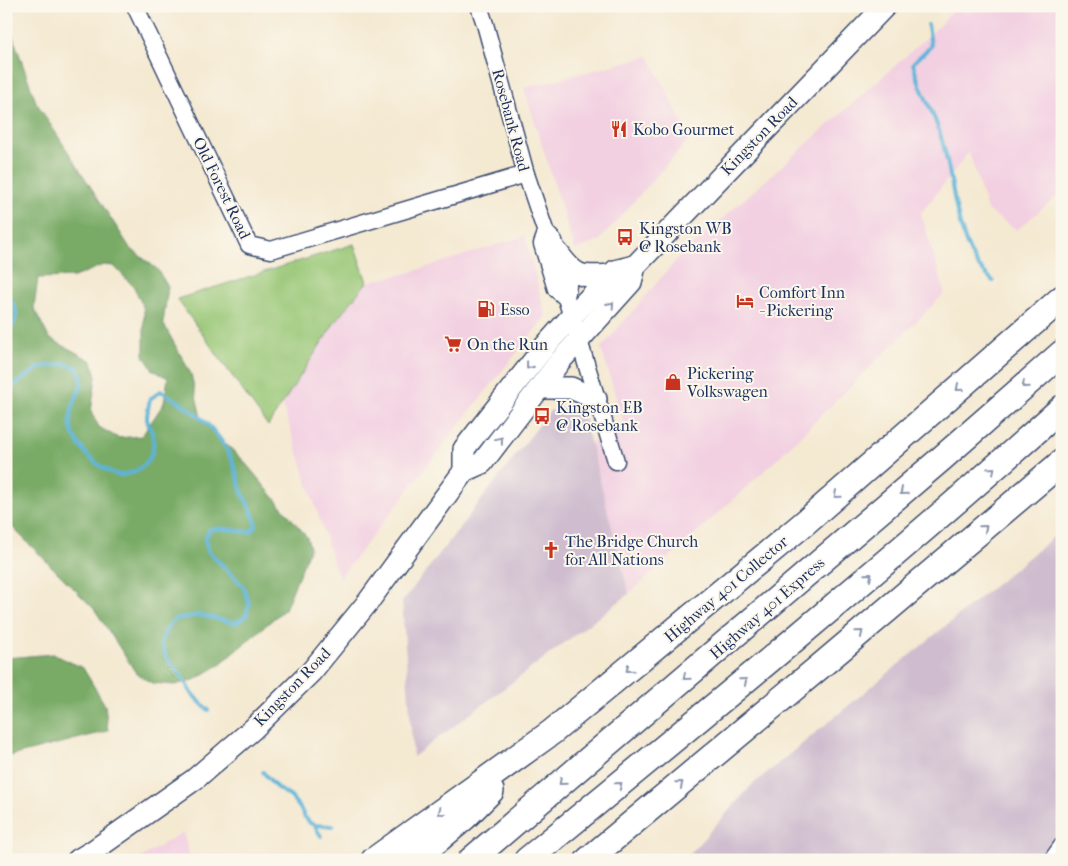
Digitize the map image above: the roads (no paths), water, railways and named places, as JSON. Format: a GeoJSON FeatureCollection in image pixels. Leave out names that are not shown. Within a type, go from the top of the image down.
{"type":"FeatureCollection","features":[{"type":"Feature","properties":{"kind":"highway","name":"Highway 401 Collector"},"geometry":{"type":"LineString","coordinates":[[374,860],[552,732],[801,526],[1062,298]]}},
{"type":"Feature","properties":{"kind":"highway","name":"Highway 401 Express"},"geometry":{"type":"LineString","coordinates":[[471,860],[941,459],[1062,353]]}},
{"type":"Feature","properties":{"kind":"highway"},"geometry":{"type":"LineString","coordinates":[[527,860],[694,724],[961,498],[1062,408]]}},
{"type":"Feature","properties":{"kind":"highway"},"geometry":{"type":"LineString","coordinates":[[588,860],[1062,462]]}},
{"type":"Feature","properties":{"kind":"highway"},"geometry":{"type":"LineString","coordinates":[[414,860],[465,817],[552,732]]}},
{"type":"Feature","properties":{"kind":"main road","name":"Kingston Road"},"geometry":{"type":"LineString","coordinates":[[89,857],[195,779],[253,729],[310,672],[368,602],[464,471],[482,463],[579,340],[631,282],[635,266],[885,6]]}},
{"type":"Feature","properties":{"kind":"main road"},"geometry":{"type":"LineString","coordinates":[[558,253],[569,269],[575,273],[584,276],[610,275]]}},
{"type":"Feature","properties":{"kind":"main road","name":"Kingston Road"},"geometry":{"type":"LineString","coordinates":[[464,471],[464,449],[546,345],[569,307],[615,271],[635,266]]}},
{"type":"Feature","properties":{"kind":"main road"},"geometry":{"type":"LineString","coordinates":[[541,388],[572,388],[596,398]]}},
{"type":"Feature","properties":{"kind":"street","name":"Old Forest Road"},"geometry":{"type":"LineString","coordinates":[[135,6],[249,245],[271,250],[526,174]]}},
{"type":"Feature","properties":{"kind":"street","name":"Rosebank Road"},"geometry":{"type":"LineString","coordinates":[[479,6],[526,174],[546,233],[554,241],[568,285],[569,307],[616,461]]}},
{"type":"Feature","properties":{"kind":"street","name":"Rosebank Road"},"geometry":{"type":"LineString","coordinates":[[546,233],[542,244],[556,289],[569,307]]}},
{"type":"Feature","properties":{"kind":"street"},"geometry":{"type":"LineString","coordinates":[[1052,860],[1062,846]]}},
{"type":"Feature","properties":{"kind":"waterway"},"geometry":{"type":"LineString","coordinates":[[928,25],[931,46],[913,63],[918,81],[936,122],[944,147],[957,214],[967,246],[977,264],[993,281]]}},
{"type":"Feature","properties":{"kind":"waterway"},"geometry":{"type":"LineString","coordinates":[[6,296],[16,310],[13,325],[6,334]]}},
{"type":"Feature","properties":{"kind":"waterway"},"geometry":{"type":"LineString","coordinates":[[6,383],[14,385],[40,367],[64,364],[76,367],[81,382],[71,414],[72,430],[79,444],[89,456],[108,471],[116,474],[122,475],[136,471],[150,457],[153,436],[147,420],[148,411],[150,399],[161,391],[193,412],[211,428],[226,448],[256,525],[251,532],[209,530],[205,540],[209,552],[243,586],[249,603],[246,616],[236,623],[199,615],[175,619],[167,628],[161,643],[167,659],[180,674],[192,694],[208,710]]}},
{"type":"Feature","properties":{"kind":"waterway"},"geometry":{"type":"LineString","coordinates":[[263,772],[276,787],[291,797],[321,836]]}},
{"type":"Feature","properties":{"kind":"waterway"},"geometry":{"type":"LineString","coordinates":[[314,825],[333,826]]}},
{"type":"Feature","properties":{"kind":"place","name":"Kobo Gourmet"},"geometry":{"type":"Point","coordinates":[619,129]}},
{"type":"Feature","properties":{"kind":"place","name":"Kingston WB @ Rosebank"},"geometry":{"type":"Point","coordinates":[625,237]}},
{"type":"Feature","properties":{"kind":"place","name":"Comfort Inn - Pickering"},"geometry":{"type":"Point","coordinates":[745,301]}},
{"type":"Feature","properties":{"kind":"place","name":"Esso"},"geometry":{"type":"Point","coordinates":[486,309]}},
{"type":"Feature","properties":{"kind":"place","name":"On the Run"},"geometry":{"type":"Point","coordinates":[453,344]}},
{"type":"Feature","properties":{"kind":"place","name":"Pickering Volkswagen"},"geometry":{"type":"Point","coordinates":[673,382]}},
{"type":"Feature","properties":{"kind":"place","name":"Kingston EB @ Rosebank"},"geometry":{"type":"Point","coordinates":[542,416]}},
{"type":"Feature","properties":{"kind":"place","name":"The Bridge Church for All Nations"},"geometry":{"type":"Point","coordinates":[551,550]}}]}
